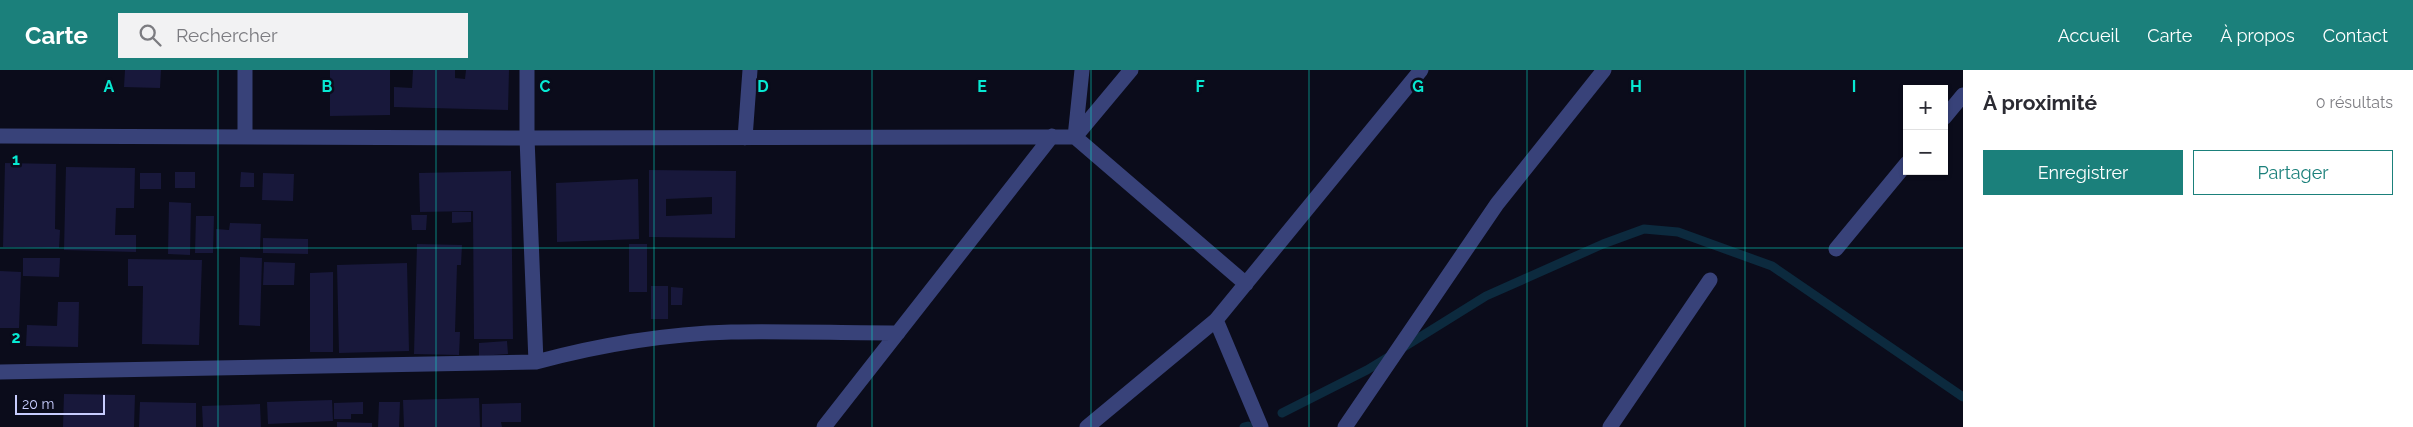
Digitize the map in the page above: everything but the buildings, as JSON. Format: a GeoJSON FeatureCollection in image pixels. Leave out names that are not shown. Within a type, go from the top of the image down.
{"type":"FeatureCollection","features":[{"type":"Feature","properties":{"kind":"street"},"geometry":{"type":"LineString","coordinates":[[245,70],[245,136]]}},
{"type":"Feature","properties":{"kind":"street"},"geometry":{"type":"LineString","coordinates":[[527,70],[527,138],[536,362]]}},
{"type":"Feature","properties":{"kind":"street"},"geometry":{"type":"LineString","coordinates":[[745,138],[750,70]]}},
{"type":"Feature","properties":{"kind":"street"},"geometry":{"type":"LineString","coordinates":[[1075,137],[1082,70]]}},
{"type":"Feature","properties":{"kind":"street"},"geometry":{"type":"LineString","coordinates":[[1075,137],[1131,70]]}},
{"type":"Feature","properties":{"kind":"street"},"geometry":{"type":"LineString","coordinates":[[1087,427],[1216,320],[1421,70]]}},
{"type":"Feature","properties":{"kind":"street"},"geometry":{"type":"LineString","coordinates":[[1345,427],[1497,204],[1604,70]]}},
{"type":"Feature","properties":{"kind":"street"},"geometry":{"type":"LineString","coordinates":[[1948,113],[1963,95]]}},
{"type":"Feature","properties":{"kind":"street"},"geometry":{"type":"LineString","coordinates":[[0,136],[527,138],[1075,137],[1246,284]]}},
{"type":"Feature","properties":{"kind":"street"},"geometry":{"type":"LineString","coordinates":[[824,427],[1052,136]]}},
{"type":"Feature","properties":{"kind":"street"},"geometry":{"type":"LineString","coordinates":[[1836,249],[1903,168]]}},
{"type":"Feature","properties":{"kind":"street"},"geometry":{"type":"LineString","coordinates":[[1610,427],[1710,280]]}},
{"type":"Feature","properties":{"kind":"street"},"geometry":{"type":"LineString","coordinates":[[1216,320],[1261,427]]}},
{"type":"Feature","properties":{"kind":"street"},"geometry":{"type":"LineString","coordinates":[[0,372],[536,362],[580,350],[648,339],[703,334],[730,332],[898,333]]}},
{"type":"Feature","properties":{"kind":"waterway"},"geometry":{"type":"LineString","coordinates":[[1404,347],[1486,296],[1603,244],[1644,229],[1678,232],[1772,266],[1963,397]]}},
{"type":"Feature","properties":{"kind":"waterway"},"geometry":{"type":"LineString","coordinates":[[1282,413],[1367,370],[1390,356]]}},
{"type":"Feature","properties":{"kind":"waterway"},"geometry":{"type":"LineString","coordinates":[[1244,427],[1248,426]]}}]}
